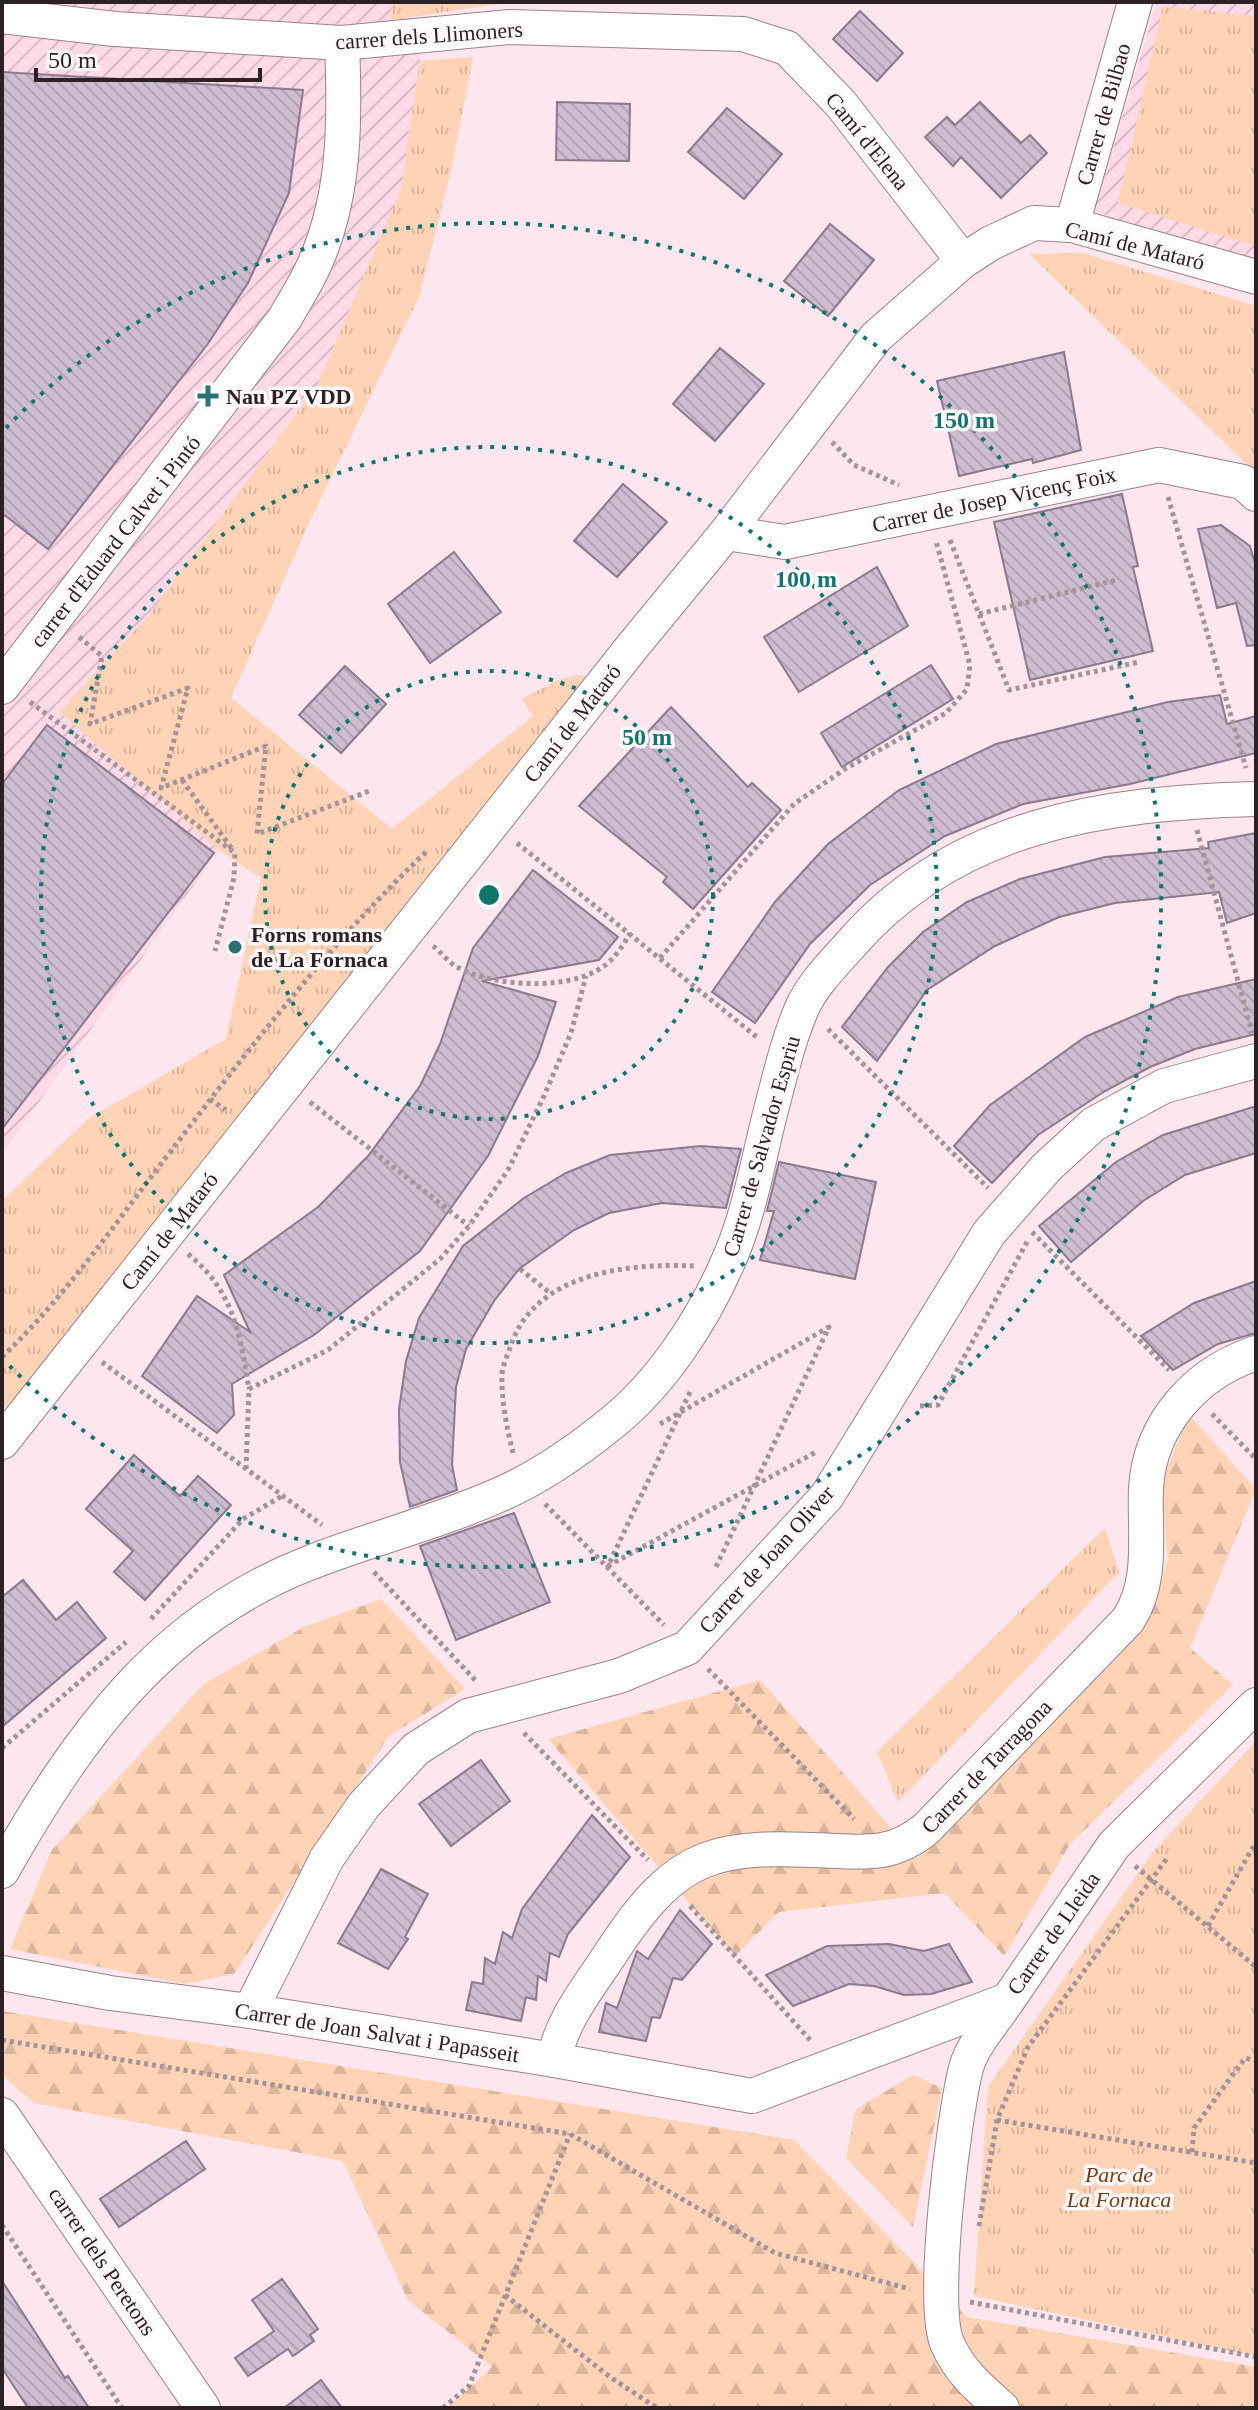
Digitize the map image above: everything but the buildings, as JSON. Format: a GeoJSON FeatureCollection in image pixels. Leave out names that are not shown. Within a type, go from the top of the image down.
{"type":"FeatureCollection","features":[{"type":"Feature","properties":{"kind":"street","name":"Carrer de Bilbao"},"geometry":{"type":"LineString","coordinates":[[1072,225],[1135,2]]}},
{"type":"Feature","properties":{"kind":"street","name":"carrer dels Llimoners"},"geometry":{"type":"LineString","coordinates":[[2,16],[115,29],[342,43],[510,27],[743,34],[760,39]]}},
{"type":"Feature","properties":{"kind":"street","name":"Camí d'Elena"},"geometry":{"type":"LineString","coordinates":[[760,39],[787,48],[841,104],[963,261]]}},
{"type":"Feature","properties":{"kind":"street","name":"carrer d'Eduard Calvet i Pintó"},"geometry":{"type":"LineString","coordinates":[[3,685],[285,318],[316,262],[338,191],[345,109],[342,43]]}},
{"type":"Feature","properties":{"kind":"street","name":"Camí de Mataró"},"geometry":{"type":"LineString","coordinates":[[2,1442],[726,533],[876,337],[963,261],[1012,231],[1034,223],[1072,225],[1256,277]]}},
{"type":"Feature","properties":{"kind":"street","name":"Carrer de Josep Vicenç Foix"},"geometry":{"type":"LineString","coordinates":[[726,533],[785,542],[925,504],[1159,465],[1243,482],[1256,494]]}},
{"type":"Feature","properties":{"kind":"street","name":"Carrer de Salvador Espriu"},"geometry":{"type":"LineString","coordinates":[[2,1871],[40,1803],[116,1698],[194,1627],[271,1579],[502,1493],[614,1421],[651,1386],[679,1346],[728,1263],[803,1005],[869,924],[915,886],[955,862],[1017,834],[1066,817],[1189,801],[1252,788]]}},
{"type":"Feature","properties":{"kind":"street","name":"Carrer de Joan Oliver"},"geometry":{"type":"LineString","coordinates":[[250,2011],[327,1858],[364,1805],[416,1749],[468,1716],[619,1676],[687,1648],[827,1496],[989,1233],[1047,1167],[1094,1124],[1164,1086],[1254,1048]]}},
{"type":"Feature","properties":{"kind":"street","name":"Carrer de Tarragona"},"geometry":{"type":"LineString","coordinates":[[886,1852],[908,1843],[927,1828],[1135,1610],[1146,1561],[1149,1469],[1164,1426],[1190,1391],[1225,1365],[1256,1353]]}},
{"type":"Feature","properties":{"kind":"street","name":"Carrer de Lleida"},"geometry":{"type":"LineString","coordinates":[[752,2096],[1008,2000],[1114,1845],[1256,1705]]}},
{"type":"Feature","properties":{"kind":"street"},"geometry":{"type":"LineString","coordinates":[[554,2060],[557,2045],[570,2017],[629,1926],[657,1891],[683,1870],[721,1853],[745,1848],[886,1852]]}},
{"type":"Feature","properties":{"kind":"street","name":"Carrer de Joan Salvat i Papasseit"},"geometry":{"type":"LineString","coordinates":[[2,1973],[110,1993],[250,2011],[554,2060],[752,2096]]}},
{"type":"Feature","properties":{"kind":"street"},"geometry":{"type":"LineString","coordinates":[[1002,2408],[965,2375],[946,2340],[956,2292],[946,2208],[967,2065],[1008,2000]]}},
{"type":"Feature","properties":{"kind":"street","name":"carrer dels Peretons"},"geometry":{"type":"LineString","coordinates":[[2,2115],[203,2408]]}},
{"type":"Feature","properties":{"kind":"path"},"geometry":{"type":"LineString","coordinates":[[841,455],[925,504],[979,614],[1009,690],[1139,662]]}},
{"type":"Feature","properties":{"kind":"path"},"geometry":{"type":"LineString","coordinates":[[1159,465],[1252,788]]}},
{"type":"Feature","properties":{"kind":"path"},"geometry":{"type":"LineString","coordinates":[[660,958],[794,804],[845,769],[946,713],[967,689],[970,665],[925,504]]}},
{"type":"Feature","properties":{"kind":"path"},"geometry":{"type":"LineString","coordinates":[[979,614],[1117,580]]}},
{"type":"Feature","properties":{"kind":"path"},"geometry":{"type":"LineString","coordinates":[[56,618],[102,656],[90,724],[188,688],[161,788],[266,746],[257,834],[372,790]]}},
{"type":"Feature","properties":{"kind":"path"},"geometry":{"type":"LineString","coordinates":[[3,685],[235,853]]}},
{"type":"Feature","properties":{"kind":"path"},"geometry":{"type":"LineString","coordinates":[[182,780],[235,853],[234,878],[215,951]]}},
{"type":"Feature","properties":{"kind":"path"},"geometry":{"type":"LineString","coordinates":[[1189,801],[1254,1048]]}},
{"type":"Feature","properties":{"kind":"path"},"geometry":{"type":"LineString","coordinates":[[494,823],[751,1032]]}},
{"type":"Feature","properties":{"kind":"path"},"geometry":{"type":"LineString","coordinates":[[2,1357],[47,1314],[210,1099],[365,909],[432,846]]}},
{"type":"Feature","properties":{"kind":"path"},"geometry":{"type":"LineString","coordinates":[[433,946],[457,967],[503,983],[561,983],[586,976],[611,961],[630,933]]}},
{"type":"Feature","properties":{"kind":"path"},"geometry":{"type":"LineString","coordinates":[[249,1389],[328,1350],[440,1259],[469,1226],[508,1170],[544,1096],[571,1033],[586,976]]}},
{"type":"Feature","properties":{"kind":"path"},"geometry":{"type":"LineString","coordinates":[[820,1038],[824,1026]]}},
{"type":"Feature","properties":{"kind":"path"},"geometry":{"type":"LineString","coordinates":[[844,1045],[990,1190]]}},
{"type":"Feature","properties":{"kind":"path"},"geometry":{"type":"LineString","coordinates":[[372,1149],[469,1226]]}},
{"type":"Feature","properties":{"kind":"path"},"geometry":{"type":"LineString","coordinates":[[882,1407],[938,1405],[1032,1232]]}},
{"type":"Feature","properties":{"kind":"path"},"geometry":{"type":"LineString","coordinates":[[1046,1247],[1256,1459]]}},
{"type":"Feature","properties":{"kind":"path"},"geometry":{"type":"LineString","coordinates":[[188,1253],[204,1266],[237,1318],[249,1389],[246,1469]]}},
{"type":"Feature","properties":{"kind":"path"},"geometry":{"type":"LineString","coordinates":[[704,1266],[654,1264],[597,1273],[550,1293],[517,1326],[502,1372],[507,1428],[523,1481],[886,1852]]}},
{"type":"Feature","properties":{"kind":"path"},"geometry":{"type":"LineString","coordinates":[[520,1269],[550,1293]]}},
{"type":"Feature","properties":{"kind":"path"},"geometry":{"type":"LineString","coordinates":[[654,1428],[829,1327],[712,1575]]}},
{"type":"Feature","properties":{"kind":"path"},"geometry":{"type":"LineString","coordinates":[[132,1385],[330,1531]]}},
{"type":"Feature","properties":{"kind":"path"},"geometry":{"type":"LineString","coordinates":[[608,1566],[692,1386]]}},
{"type":"Feature","properties":{"kind":"path"},"geometry":{"type":"LineString","coordinates":[[608,1566],[818,1451]]}},
{"type":"Feature","properties":{"kind":"path"},"geometry":{"type":"LineString","coordinates":[[144,1626],[243,1519],[282,1496]]}},
{"type":"Feature","properties":{"kind":"path"},"geometry":{"type":"LineString","coordinates":[[384,1582],[476,1681]]}},
{"type":"Feature","properties":{"kind":"path"},"geometry":{"type":"LineString","coordinates":[[2,1748],[134,1635]]}},
{"type":"Feature","properties":{"kind":"path"},"geometry":{"type":"LineString","coordinates":[[1208,1926],[1256,1842]]}},
{"type":"Feature","properties":{"kind":"path"},"geometry":{"type":"LineString","coordinates":[[977,2237],[997,2120],[1028,2047],[1168,1857]]}},
{"type":"Feature","properties":{"kind":"path"},"geometry":{"type":"LineString","coordinates":[[1152,1877],[1256,1967]]}},
{"type":"Feature","properties":{"kind":"path"},"geometry":{"type":"LineString","coordinates":[[2,2040],[570,2134],[775,2253],[956,2292],[967,2301],[1007,2311],[1256,2357]]}},
{"type":"Feature","properties":{"kind":"path"},"geometry":{"type":"LineString","coordinates":[[1192,2153],[1194,2128],[1245,2058],[1256,2061]]}},
{"type":"Feature","properties":{"kind":"path"},"geometry":{"type":"LineString","coordinates":[[997,2120],[1256,2163]]}},
{"type":"Feature","properties":{"kind":"path"},"geometry":{"type":"LineString","coordinates":[[443,2408],[469,2386],[570,2134]]}},
{"type":"Feature","properties":{"kind":"path"},"geometry":{"type":"LineString","coordinates":[[2,2225],[122,2408]]}},
{"type":"Feature","properties":{"kind":"path"},"geometry":{"type":"LineString","coordinates":[[505,2295],[610,2377],[657,2408]]}},
{"type":"Feature","properties":{"kind":"shaded area"},"geometry":{"type":"Polygon","coordinates":[[[2,2],[414,2],[420,61],[401,189],[318,384],[150,614],[59,712],[219,850],[2,1154],[2,2]]]}},
{"type":"Feature","properties":{"kind":"shaded area"},"geometry":{"type":"Polygon","coordinates":[[[1157,2],[1256,2],[1256,269],[1094,211],[1157,2]]]}},
{"type":"Feature","properties":{"kind":"green space"},"geometry":{"type":"Polygon","coordinates":[[[392,2],[512,2],[391,20],[392,2]]]}},
{"type":"Feature","properties":{"kind":"green space"},"geometry":{"type":"Polygon","coordinates":[[[1163,6],[1256,16],[1256,246],[1118,203],[1163,6]]]}},
{"type":"Feature","properties":{"kind":"green space"},"geometry":{"type":"Polygon","coordinates":[[[473,57],[452,167],[419,297],[313,514],[231,698],[392,829],[533,716],[522,699],[571,676],[587,677],[54,1361],[2,1409],[2,1201],[88,1119],[226,1039],[261,878],[219,850],[59,712],[150,614],[318,384],[401,189],[420,61],[473,57]]]}},
{"type":"Feature","properties":{"kind":"green space"},"geometry":{"type":"Polygon","coordinates":[[[1083,253],[1256,306],[1256,473],[1029,254],[1083,253]]]}},
{"type":"Feature","properties":{"kind":"green space"},"geometry":{"type":"Polygon","coordinates":[[[1189,1415],[1256,1489],[1190,1648],[1233,1685],[1070,1844],[1004,1956],[945,1893],[779,1912],[735,1956],[548,1739],[760,1680],[918,1858],[1151,1616],[1168,1559],[1161,1483],[1189,1415]]]}},
{"type":"Feature","properties":{"kind":"green space"},"geometry":{"type":"Polygon","coordinates":[[[1105,1528],[1119,1572],[898,1802],[877,1752],[1105,1528]]]}},
{"type":"Feature","properties":{"kind":"green space"},"geometry":{"type":"Polygon","coordinates":[[[381,1599],[465,1689],[389,1736],[234,1974],[185,1984],[10,1949],[52,1850],[204,1684],[304,1627],[381,1599]]]}},
{"type":"Feature","properties":{"kind":"green space","name":"Parc de La Fornaca"},"geometry":{"type":"Polygon","coordinates":[[[1256,1741],[1256,2356],[974,2296],[988,2087],[1153,1852],[1256,1741]]]}},
{"type":"Feature","properties":{"kind":"green space"},"geometry":{"type":"Polygon","coordinates":[[[2,2011],[794,2140],[967,2317],[1256,2367],[1256,2408],[448,2408],[492,2367],[408,2300],[343,2161],[34,2103],[2,2075],[2,2011]]]}},
{"type":"Feature","properties":{"kind":"green space"},"geometry":{"type":"Polygon","coordinates":[[[913,2075],[942,2088],[913,2227],[846,2158],[856,2109],[913,2075]]]}},
{"type":"Feature","properties":{"kind":"place","name":"Nau PZ VDD"},"geometry":{"type":"Point","coordinates":[208,396]}},
{"type":"Feature","properties":{"kind":"place","name":"Forns romans de La Fornaca"},"geometry":{"type":"Point","coordinates":[235,947]}}]}
